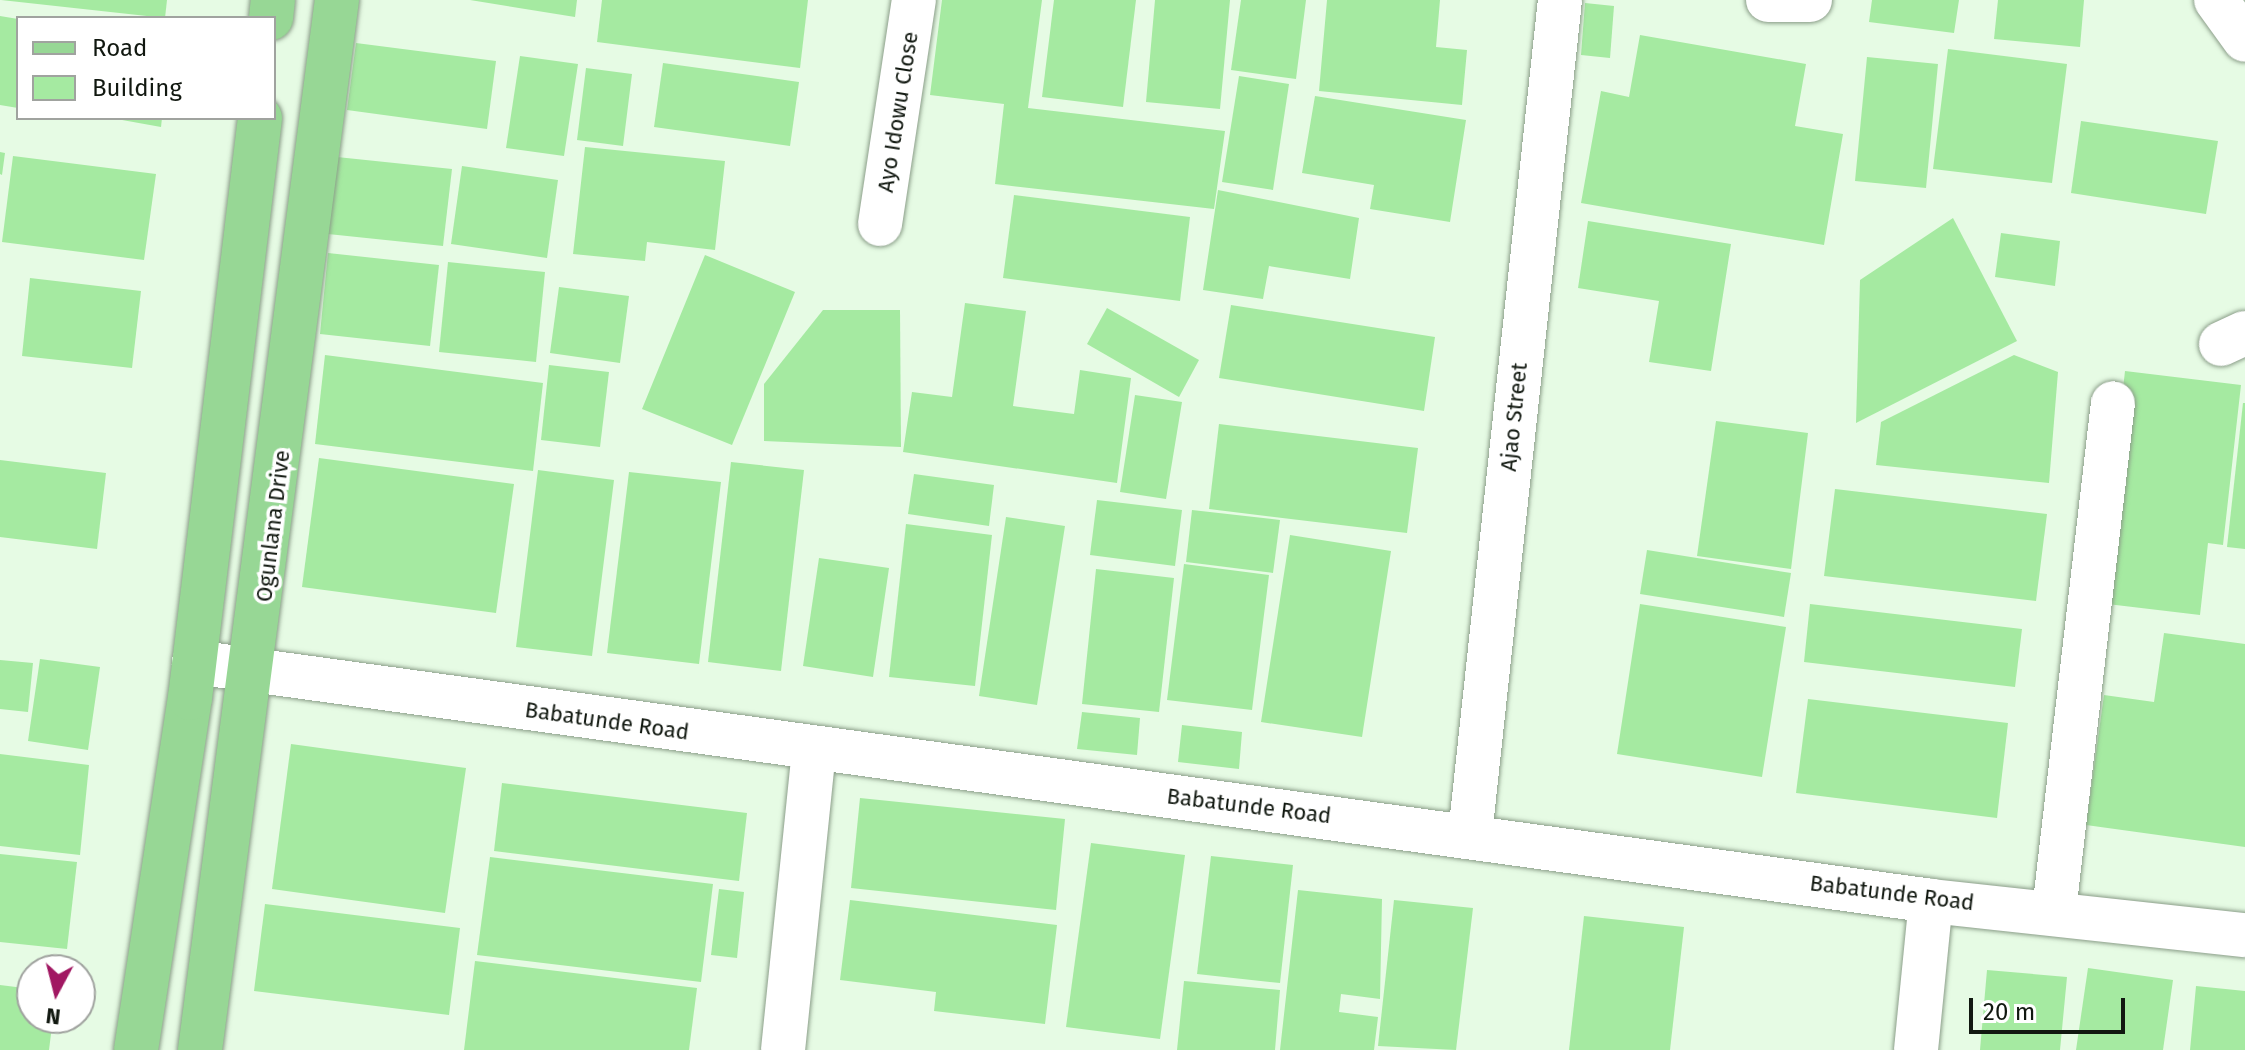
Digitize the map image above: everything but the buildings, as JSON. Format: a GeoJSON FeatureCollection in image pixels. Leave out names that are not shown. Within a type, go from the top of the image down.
{"type":"FeatureCollection","features":[{"type":"Feature","properties":{"kind":"main road","name":"Ogunlana Drive"},"geometry":{"type":"LineString","coordinates":[[200,1050],[255,672],[337,0]]}},
{"type":"Feature","properties":{"kind":"main road"},"geometry":{"type":"LineString","coordinates":[[136,1050],[194,662],[260,120]]}},
{"type":"Feature","properties":{"kind":"street","name":"Ayo Idowu Close"},"geometry":{"type":"LineString","coordinates":[[880,224],[914,0]]}},
{"type":"Feature","properties":{"kind":"street","name":"Ajao Street"},"geometry":{"type":"LineString","coordinates":[[1470,835],[1560,0]]}},
{"type":"Feature","properties":{"kind":"street"},"geometry":{"type":"LineString","coordinates":[[1768,0],[1810,0]]}},
{"type":"Feature","properties":{"kind":"street"},"geometry":{"type":"LineString","coordinates":[[2216,0],[2245,40]]}},
{"type":"Feature","properties":{"kind":"street"},"geometry":{"type":"LineString","coordinates":[[2054,911],[2113,403]]}},
{"type":"Feature","properties":{"kind":"street","name":"Babatunde Road"},"geometry":{"type":"LineString","coordinates":[[194,662],[814,751],[1470,835],[1931,901],[2054,911],[2245,935]]}},
{"type":"Feature","properties":{"kind":"street"},"geometry":{"type":"LineString","coordinates":[[783,1050],[814,751]]}},
{"type":"Feature","properties":{"kind":"street"},"geometry":{"type":"LineString","coordinates":[[1916,1050],[1931,901]]}}]}
